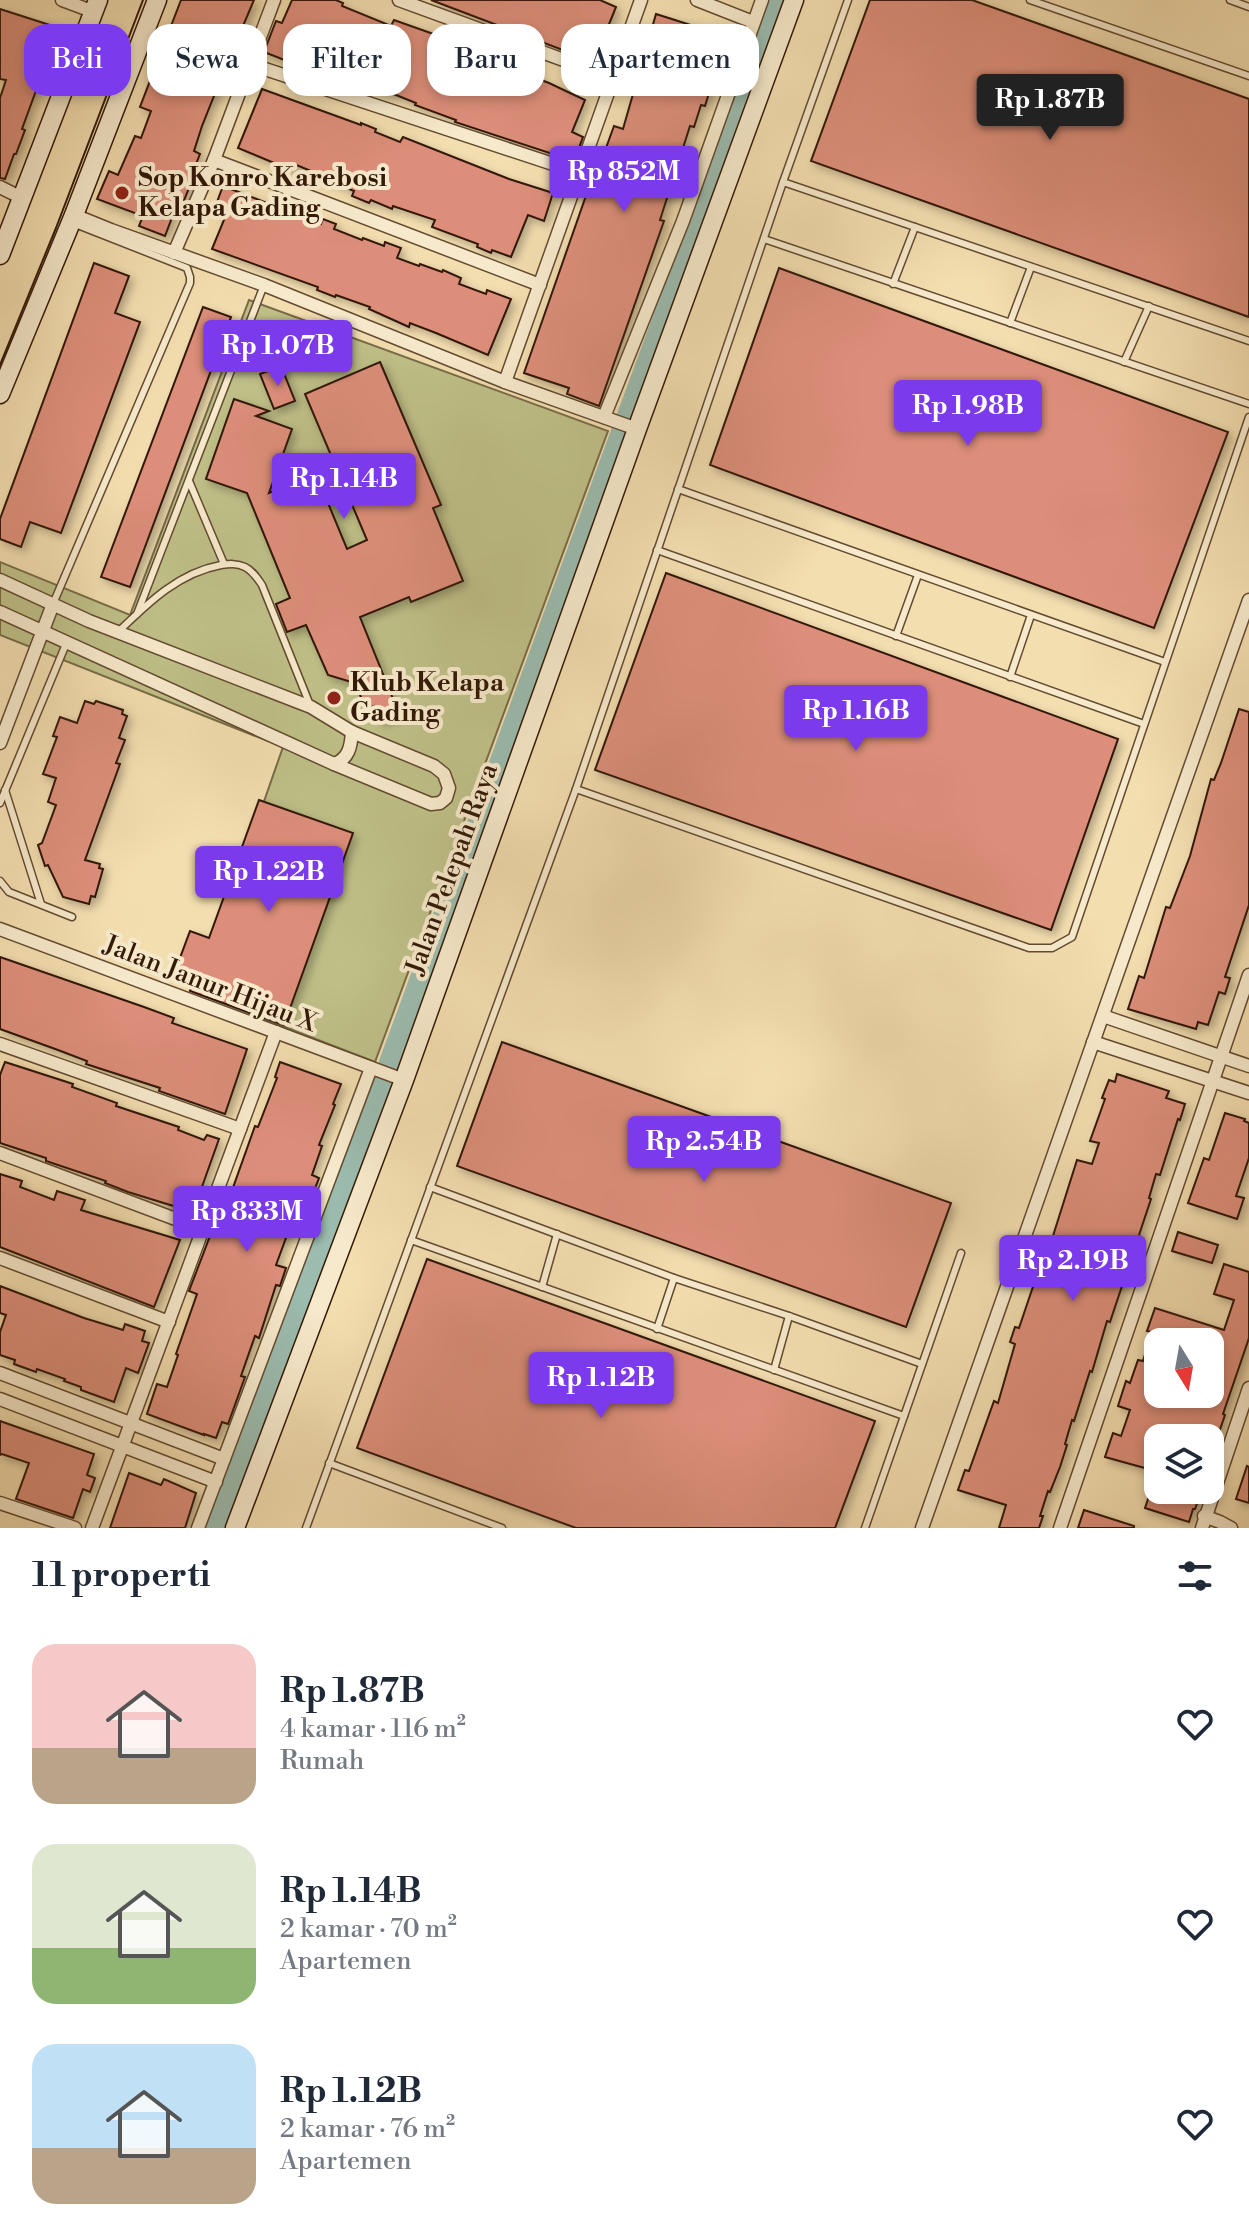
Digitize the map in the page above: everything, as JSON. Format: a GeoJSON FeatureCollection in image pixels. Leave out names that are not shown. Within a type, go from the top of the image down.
{"type":"FeatureCollection","features":[{"type":"Feature","properties":{"kind":"street"},"geometry":{"type":"LineString","coordinates":[[0,255],[96,6],[62,0]]}},
{"type":"Feature","properties":{"kind":"street"},"geometry":{"type":"LineString","coordinates":[[0,394],[157,0]]}},
{"type":"Feature","properties":{"kind":"street"},"geometry":{"type":"LineString","coordinates":[[265,24],[274,0]]}},
{"type":"Feature","properties":{"kind":"street"},"geometry":{"type":"LineString","coordinates":[[399,0],[561,59]]}},
{"type":"Feature","properties":{"kind":"street"},"geometry":{"type":"LineString","coordinates":[[632,24],[641,0]]}},
{"type":"Feature","properties":{"kind":"street"},"geometry":{"type":"LineString","coordinates":[[697,0],[753,22]]}},
{"type":"Feature","properties":{"kind":"street"},"geometry":{"type":"LineString","coordinates":[[608,418],[762,0]]}},
{"type":"Feature","properties":{"kind":"street","name":"Jalan Pelepah Raya"},"geometry":{"type":"LineString","coordinates":[[235,1528],[404,1080],[635,428],[794,0]]}},
{"type":"Feature","properties":{"kind":"street"},"geometry":{"type":"LineString","coordinates":[[267,70],[580,173]]}},
{"type":"Feature","properties":{"kind":"street"},"geometry":{"type":"LineString","coordinates":[[174,253],[238,96]]}},
{"type":"Feature","properties":{"kind":"street"},"geometry":{"type":"LineString","coordinates":[[505,382],[607,96]]}},
{"type":"Feature","properties":{"kind":"street"},"geometry":{"type":"LineString","coordinates":[[214,160],[540,285]]}},
{"type":"Feature","properties":{"kind":"street"},"geometry":{"type":"LineString","coordinates":[[0,187],[22,198]]}},
{"type":"Feature","properties":{"kind":"street"},"geometry":{"type":"LineString","coordinates":[[72,219],[264,285],[505,382],[635,428]]}},
{"type":"Feature","properties":{"kind":"street"},"geometry":{"type":"LineString","coordinates":[[0,580],[118,632],[311,707],[352,732],[434,766],[447,779],[449,788],[446,798],[440,803],[431,804],[334,764],[0,612]]}},
{"type":"Feature","properties":{"kind":"street"},"geometry":{"type":"LineString","coordinates":[[922,1528],[1249,600]]}},
{"type":"Feature","properties":{"kind":"street"},"geometry":{"type":"LineString","coordinates":[[0,743],[53,604]]}},
{"type":"Feature","properties":{"kind":"street"},"geometry":{"type":"LineString","coordinates":[[334,764],[342,761],[349,752],[352,732]]}},
{"type":"Feature","properties":{"kind":"street","name":"Jalan Janur Hijau X"},"geometry":{"type":"LineString","coordinates":[[0,929],[404,1080]]}},
{"type":"Feature","properties":{"kind":"street"},"geometry":{"type":"LineString","coordinates":[[1060,1528],[1249,975]]}},
{"type":"Feature","properties":{"kind":"street"},"geometry":{"type":"LineString","coordinates":[[1103,1016],[1249,1066]]}},
{"type":"Feature","properties":{"kind":"street"},"geometry":{"type":"LineString","coordinates":[[92,1528],[276,1032]]}},
{"type":"Feature","properties":{"kind":"street"},"geometry":{"type":"LineString","coordinates":[[1093,1042],[1249,1093]]}},
{"type":"Feature","properties":{"kind":"street"},"geometry":{"type":"LineString","coordinates":[[0,1044],[240,1129]]}},
{"type":"Feature","properties":{"kind":"street"},"geometry":{"type":"LineString","coordinates":[[198,1528],[378,1071]]}},
{"type":"Feature","properties":{"kind":"street"},"geometry":{"type":"LineString","coordinates":[[0,1153],[202,1229]]}},
{"type":"Feature","properties":{"kind":"street"},"geometry":{"type":"LineString","coordinates":[[0,1258],[169,1322]]}},
{"type":"Feature","properties":{"kind":"street"},"geometry":{"type":"LineString","coordinates":[[0,1373],[224,1459]]}},
{"type":"Feature","properties":{"kind":"street"},"geometry":{"type":"LineString","coordinates":[[1231,1528],[1203,1522],[1249,1388]]}},
{"type":"Feature","properties":{"kind":"street"},"geometry":{"type":"LineString","coordinates":[[0,1399],[216,1482]]}},
{"type":"Feature","properties":{"kind":"street"},"geometry":{"type":"LineString","coordinates":[[0,1503],[75,1528]]}},
{"type":"Feature","properties":{"kind":"lane"},"geometry":{"type":"LineString","coordinates":[[306,1528],[576,789],[848,0]]}},
{"type":"Feature","properties":{"kind":"lane"},"geometry":{"type":"LineString","coordinates":[[1030,0],[1249,76]]}},
{"type":"Feature","properties":{"kind":"lane"},"geometry":{"type":"LineString","coordinates":[[1230,0],[1246,4]]}},
{"type":"Feature","properties":{"kind":"lane"},"geometry":{"type":"LineString","coordinates":[[783,182],[1249,341]]}},
{"type":"Feature","properties":{"kind":"lane"},"geometry":{"type":"LineString","coordinates":[[53,604],[190,283],[187,268],[72,219]]}},
{"type":"Feature","properties":{"kind":"lane"},"geometry":{"type":"LineString","coordinates":[[893,284],[915,227]]}},
{"type":"Feature","properties":{"kind":"lane"},"geometry":{"type":"LineString","coordinates":[[764,239],[1249,404]]}},
{"type":"Feature","properties":{"kind":"lane"},"geometry":{"type":"LineString","coordinates":[[1010,323],[1031,267]]}},
{"type":"Feature","properties":{"kind":"lane"},"geometry":{"type":"LineString","coordinates":[[137,614],[264,285]]}},
{"type":"Feature","properties":{"kind":"lane"},"geometry":{"type":"LineString","coordinates":[[1124,362],[1149,306]]}},
{"type":"Feature","properties":{"kind":"lane"},"geometry":{"type":"LineString","coordinates":[[576,789],[1029,948],[1052,948],[1072,937],[1249,417]]}},
{"type":"Feature","properties":{"kind":"lane"},"geometry":{"type":"LineString","coordinates":[[189,481],[224,564]]}},
{"type":"Feature","properties":{"kind":"lane"},"geometry":{"type":"LineString","coordinates":[[678,489],[1165,662]]}},
{"type":"Feature","properties":{"kind":"lane"},"geometry":{"type":"LineString","coordinates":[[657,550],[1144,724]]}},
{"type":"Feature","properties":{"kind":"lane"},"geometry":{"type":"LineString","coordinates":[[118,632],[166,588],[188,575],[235,563],[245,567],[262,585],[311,707]]}},
{"type":"Feature","properties":{"kind":"lane"},"geometry":{"type":"LineString","coordinates":[[896,636],[918,575]]}},
{"type":"Feature","properties":{"kind":"lane"},"geometry":{"type":"LineString","coordinates":[[1010,677],[1031,615]]}},
{"type":"Feature","properties":{"kind":"lane"},"geometry":{"type":"LineString","coordinates":[[0,803],[67,642]]}},
{"type":"Feature","properties":{"kind":"lane"},"geometry":{"type":"LineString","coordinates":[[5,790],[41,904]]}},
{"type":"Feature","properties":{"kind":"lane"},"geometry":{"type":"LineString","coordinates":[[0,881],[9,892],[72,917]]}},
{"type":"Feature","properties":{"kind":"lane"},"geometry":{"type":"LineString","coordinates":[[430,1187],[674,1278],[922,1364]]}},
{"type":"Feature","properties":{"kind":"lane"},"geometry":{"type":"LineString","coordinates":[[542,1287],[557,1234]]}},
{"type":"Feature","properties":{"kind":"lane"},"geometry":{"type":"LineString","coordinates":[[411,1240],[904,1416]]}},
{"type":"Feature","properties":{"kind":"lane"},"geometry":{"type":"LineString","coordinates":[[865,1528],[961,1253]]}},
{"type":"Feature","properties":{"kind":"lane"},"geometry":{"type":"LineString","coordinates":[[657,1329],[674,1278]]}},
{"type":"Feature","properties":{"kind":"lane"},"geometry":{"type":"LineString","coordinates":[[774,1370],[789,1316]]}},
{"type":"Feature","properties":{"kind":"lane"},"geometry":{"type":"LineString","coordinates":[[329,1463],[502,1528]]}},
{"type":"Feature","properties":{"kind":"green space","name":"Klub Kelapa Gading"},"geometry":{"type":"Polygon","coordinates":[[[249,300],[608,431],[375,1062],[197,993],[283,747],[0,635],[0,562],[130,615],[249,300]]]}},
{"type":"Feature","properties":{"kind":"building"},"geometry":{"type":"Polygon","coordinates":[[[181,0],[254,0],[244,24],[172,24],[181,0]]]}},
{"type":"Feature","properties":{"kind":"building"},"geometry":{"type":"Polygon","coordinates":[[[292,0],[336,0],[343,3],[342,6],[386,24],[283,24],[283,60],[267,53],[267,44],[276,21],[282,23],[292,0]]]}},
{"type":"Feature","properties":{"kind":"building"},"geometry":{"type":"Polygon","coordinates":[[[431,0],[600,0],[616,7],[609,24],[561,24],[561,49],[545,43],[545,24],[494,24],[431,0]]]}},
{"type":"Feature","properties":{"kind":"building"},"geometry":{"type":"Polygon","coordinates":[[[870,0],[972,0],[1249,99],[1249,317],[811,161],[870,0]]]}},
{"type":"Feature","properties":{"kind":"building"},"geometry":{"type":"Polygon","coordinates":[[[0,9],[47,24],[24,24],[24,96],[34,96],[22,129],[25,130],[5,179],[0,178],[0,98],[6,80],[0,79],[0,9]]]}},
{"type":"Feature","properties":{"kind":"building"},"geometry":{"type":"Polygon","coordinates":[[[656,14],[687,24],[653,24],[656,14]]]}},
{"type":"Feature","properties":{"kind":"building"},"geometry":{"type":"Polygon","coordinates":[[[411,26],[427,32],[427,96],[545,96],[545,81],[561,89],[561,96],[577,96],[585,100],[572,132],[583,137],[574,161],[455,122],[398,96],[411,96],[411,26]]]}},
{"type":"Feature","properties":{"kind":"building"},"geometry":{"type":"Polygon","coordinates":[[[147,89],[147,96],[214,96],[194,151],[200,154],[192,180],[183,203],[178,202],[165,236],[139,226],[143,216],[97,199],[109,171],[118,175],[135,136],[141,138],[151,111],[140,107],[147,89]]]}},
{"type":"Feature","properties":{"kind":"building"},"geometry":{"type":"Polygon","coordinates":[[[267,91],[361,123],[400,142],[403,137],[553,193],[544,221],[528,215],[511,257],[492,250],[491,253],[477,247],[478,244],[432,227],[435,220],[371,200],[369,203],[352,196],[354,191],[316,173],[294,164],[291,170],[238,148],[259,96],[267,96],[267,91]]]}},
{"type":"Feature","properties":{"kind":"building"},"geometry":{"type":"Polygon","coordinates":[[[632,96],[708,96],[705,106],[701,105],[694,127],[690,126],[660,220],[664,221],[599,406],[567,394],[569,388],[524,373],[603,147],[606,148],[614,126],[623,129],[632,96]]]}},
{"type":"Feature","properties":{"kind":"building"},"geometry":{"type":"Polygon","coordinates":[[[223,186],[321,224],[323,219],[336,224],[334,229],[362,240],[384,246],[385,242],[401,248],[397,258],[443,270],[461,278],[459,284],[511,299],[488,355],[410,323],[409,327],[370,307],[317,290],[318,287],[212,249],[226,215],[214,210],[223,186]]]}},
{"type":"Feature","properties":{"kind":"building"},"geometry":{"type":"Polygon","coordinates":[[[94,263],[129,276],[115,313],[140,322],[61,533],[30,522],[21,547],[0,539],[0,519],[94,263]]]}},
{"type":"Feature","properties":{"kind":"building"},"geometry":{"type":"Polygon","coordinates":[[[779,268],[1228,432],[1154,628],[710,465],[779,268]]]}},
{"type":"Feature","properties":{"kind":"building"},"geometry":{"type":"Polygon","coordinates":[[[203,307],[231,317],[130,587],[101,577],[203,307]]]}},
{"type":"Feature","properties":{"kind":"building"},"geometry":{"type":"Polygon","coordinates":[[[380,362],[441,505],[433,508],[463,581],[411,602],[409,597],[360,617],[399,714],[381,722],[374,706],[366,709],[355,683],[328,675],[306,625],[287,632],[276,604],[290,598],[247,493],[206,479],[234,399],[269,411],[256,416],[292,429],[269,493],[316,474],[347,549],[367,540],[305,394],[380,362]]]}},
{"type":"Feature","properties":{"kind":"building"},"geometry":{"type":"Polygon","coordinates":[[[281,366],[295,401],[274,409],[260,374],[281,366]]]}},
{"type":"Feature","properties":{"kind":"building"},"geometry":{"type":"Polygon","coordinates":[[[666,573],[1118,739],[1051,930],[595,770],[666,573]]]}},
{"type":"Feature","properties":{"kind":"building"},"geometry":{"type":"Polygon","coordinates":[[[85,701],[94,704],[96,701],[123,710],[122,714],[127,716],[119,738],[125,740],[116,763],[120,764],[85,860],[100,864],[99,868],[103,869],[95,897],[91,896],[89,904],[63,897],[48,865],[45,866],[38,845],[42,843],[56,805],[48,802],[56,778],[43,774],[57,737],[53,736],[60,717],[77,723],[85,701]]]}},
{"type":"Feature","properties":{"kind":"building"},"geometry":{"type":"Polygon","coordinates":[[[1239,709],[1249,712],[1249,905],[1225,977],[1230,978],[1225,994],[1219,992],[1208,1025],[1198,1022],[1196,1029],[1128,1009],[1139,976],[1144,978],[1166,907],[1170,908],[1190,856],[1211,779],[1214,780],[1221,763],[1239,709]]]}},
{"type":"Feature","properties":{"kind":"building"},"geometry":{"type":"Polygon","coordinates":[[[259,800],[353,833],[284,1025],[190,991],[197,973],[177,966],[190,931],[209,938],[259,800]]]}},
{"type":"Feature","properties":{"kind":"building"},"geometry":{"type":"Polygon","coordinates":[[[0,957],[174,1018],[172,1023],[247,1049],[225,1114],[0,1029],[0,957]]]}},
{"type":"Feature","properties":{"kind":"building"},"geometry":{"type":"Polygon","coordinates":[[[502,1042],[951,1203],[906,1327],[457,1166],[502,1042]]]}},
{"type":"Feature","properties":{"kind":"building"},"geometry":{"type":"Polygon","coordinates":[[[5,1062],[73,1084],[72,1087],[117,1103],[116,1106],[179,1127],[178,1130],[204,1140],[207,1135],[219,1139],[193,1212],[128,1192],[106,1181],[46,1161],[46,1158],[0,1143],[0,1075],[5,1062]]]}},
{"type":"Feature","properties":{"kind":"building"},"geometry":{"type":"Polygon","coordinates":[[[280,1062],[341,1084],[319,1145],[322,1146],[312,1175],[319,1178],[299,1230],[290,1227],[276,1265],[286,1268],[280,1286],[276,1285],[259,1338],[255,1336],[241,1376],[245,1377],[228,1424],[222,1422],[216,1438],[147,1414],[157,1384],[167,1387],[197,1294],[189,1291],[215,1223],[220,1224],[255,1126],[258,1127],[277,1078],[280,1062]]]}},
{"type":"Feature","properties":{"kind":"building"},"geometry":{"type":"Polygon","coordinates":[[[1117,1074],[1169,1091],[1166,1098],[1185,1104],[1160,1175],[1156,1174],[1151,1199],[1110,1322],[1107,1321],[1092,1372],[1072,1420],[1060,1467],[1040,1516],[1043,1516],[1039,1528],[999,1528],[1006,1505],[958,1490],[965,1470],[969,1471],[994,1401],[998,1403],[1015,1344],[1010,1342],[1015,1327],[1019,1328],[1043,1257],[1046,1258],[1077,1160],[1092,1164],[1099,1143],[1090,1141],[1109,1080],[1115,1082],[1117,1074]]]}},
{"type":"Feature","properties":{"kind":"building"},"geometry":{"type":"Polygon","coordinates":[[[1225,1113],[1249,1123],[1249,1158],[1236,1196],[1244,1198],[1237,1219],[1188,1203],[1204,1158],[1209,1160],[1225,1113]]]}},
{"type":"Feature","properties":{"kind":"building"},"geometry":{"type":"Polygon","coordinates":[[[0,1174],[22,1181],[20,1187],[54,1200],[57,1191],[85,1200],[81,1210],[180,1240],[154,1307],[0,1247],[0,1174]]]}},
{"type":"Feature","properties":{"kind":"building"},"geometry":{"type":"Polygon","coordinates":[[[1178,1232],[1218,1245],[1212,1263],[1172,1251],[1178,1232]]]}},
{"type":"Feature","properties":{"kind":"building"},"geometry":{"type":"Polygon","coordinates":[[[427,1259],[875,1421],[835,1528],[576,1528],[357,1448],[427,1259]]]}},
{"type":"Feature","properties":{"kind":"building"},"geometry":{"type":"Polygon","coordinates":[[[1224,1264],[1249,1272],[1249,1338],[1222,1424],[1144,1424],[1144,1468],[1105,1457],[1113,1433],[1121,1436],[1130,1410],[1118,1406],[1126,1381],[1130,1383],[1138,1360],[1143,1361],[1144,1358],[1144,1408],[1224,1408],[1224,1330],[1234,1300],[1214,1294],[1224,1264]]]}},
{"type":"Feature","properties":{"kind":"building"},"geometry":{"type":"Polygon","coordinates":[[[0,1286],[84,1318],[123,1330],[125,1324],[145,1331],[142,1341],[149,1343],[138,1373],[126,1368],[114,1402],[81,1390],[81,1387],[65,1379],[14,1364],[15,1360],[0,1355],[0,1332],[6,1315],[0,1313],[0,1286]]]}},
{"type":"Feature","properties":{"kind":"building"},"geometry":{"type":"Polygon","coordinates":[[[1155,1308],[1218,1328],[1148,1328],[1155,1308]]]}},
{"type":"Feature","properties":{"kind":"building"},"geometry":{"type":"Polygon","coordinates":[[[0,1421],[94,1454],[87,1475],[95,1478],[90,1492],[83,1489],[73,1518],[16,1499],[29,1463],[0,1455],[0,1421]]]}},
{"type":"Feature","properties":{"kind":"building"},"geometry":{"type":"Polygon","coordinates":[[[1249,1467],[1249,1503],[1236,1499],[1249,1467]]]}},
{"type":"Feature","properties":{"kind":"building"},"geometry":{"type":"Polygon","coordinates":[[[129,1473],[161,1485],[164,1479],[196,1493],[185,1528],[110,1528],[129,1473]]]}},
{"type":"Feature","properties":{"kind":"building"},"geometry":{"type":"Polygon","coordinates":[[[1146,1504],[1197,1504],[1189,1522],[1145,1508],[1146,1504]]]}},
{"type":"Feature","properties":{"kind":"building"},"geometry":{"type":"Polygon","coordinates":[[[1084,1510],[1134,1526],[1134,1528],[1078,1528],[1084,1510]]]}},
{"type":"Feature","properties":{"kind":"waterway"},"geometry":{"type":"LineString","coordinates":[[392,1063],[783,0]]}},
{"type":"Feature","properties":{"kind":"waterway"},"geometry":{"type":"LineString","coordinates":[[219,1528],[384,1086]]}},
{"type":"Feature","properties":{"kind":"tram line"},"geometry":{"type":"LineString","coordinates":[[0,365],[143,0]]}},
{"type":"Feature","properties":{"kind":"place","name":"Sop Konro Karebosi Kelapa Gading"},"geometry":{"type":"Point","coordinates":[122,193]}},
{"type":"Feature","properties":{"kind":"place","name":"Klub Kelapa Gading"},"geometry":{"type":"Point","coordinates":[334,698]}}]}
